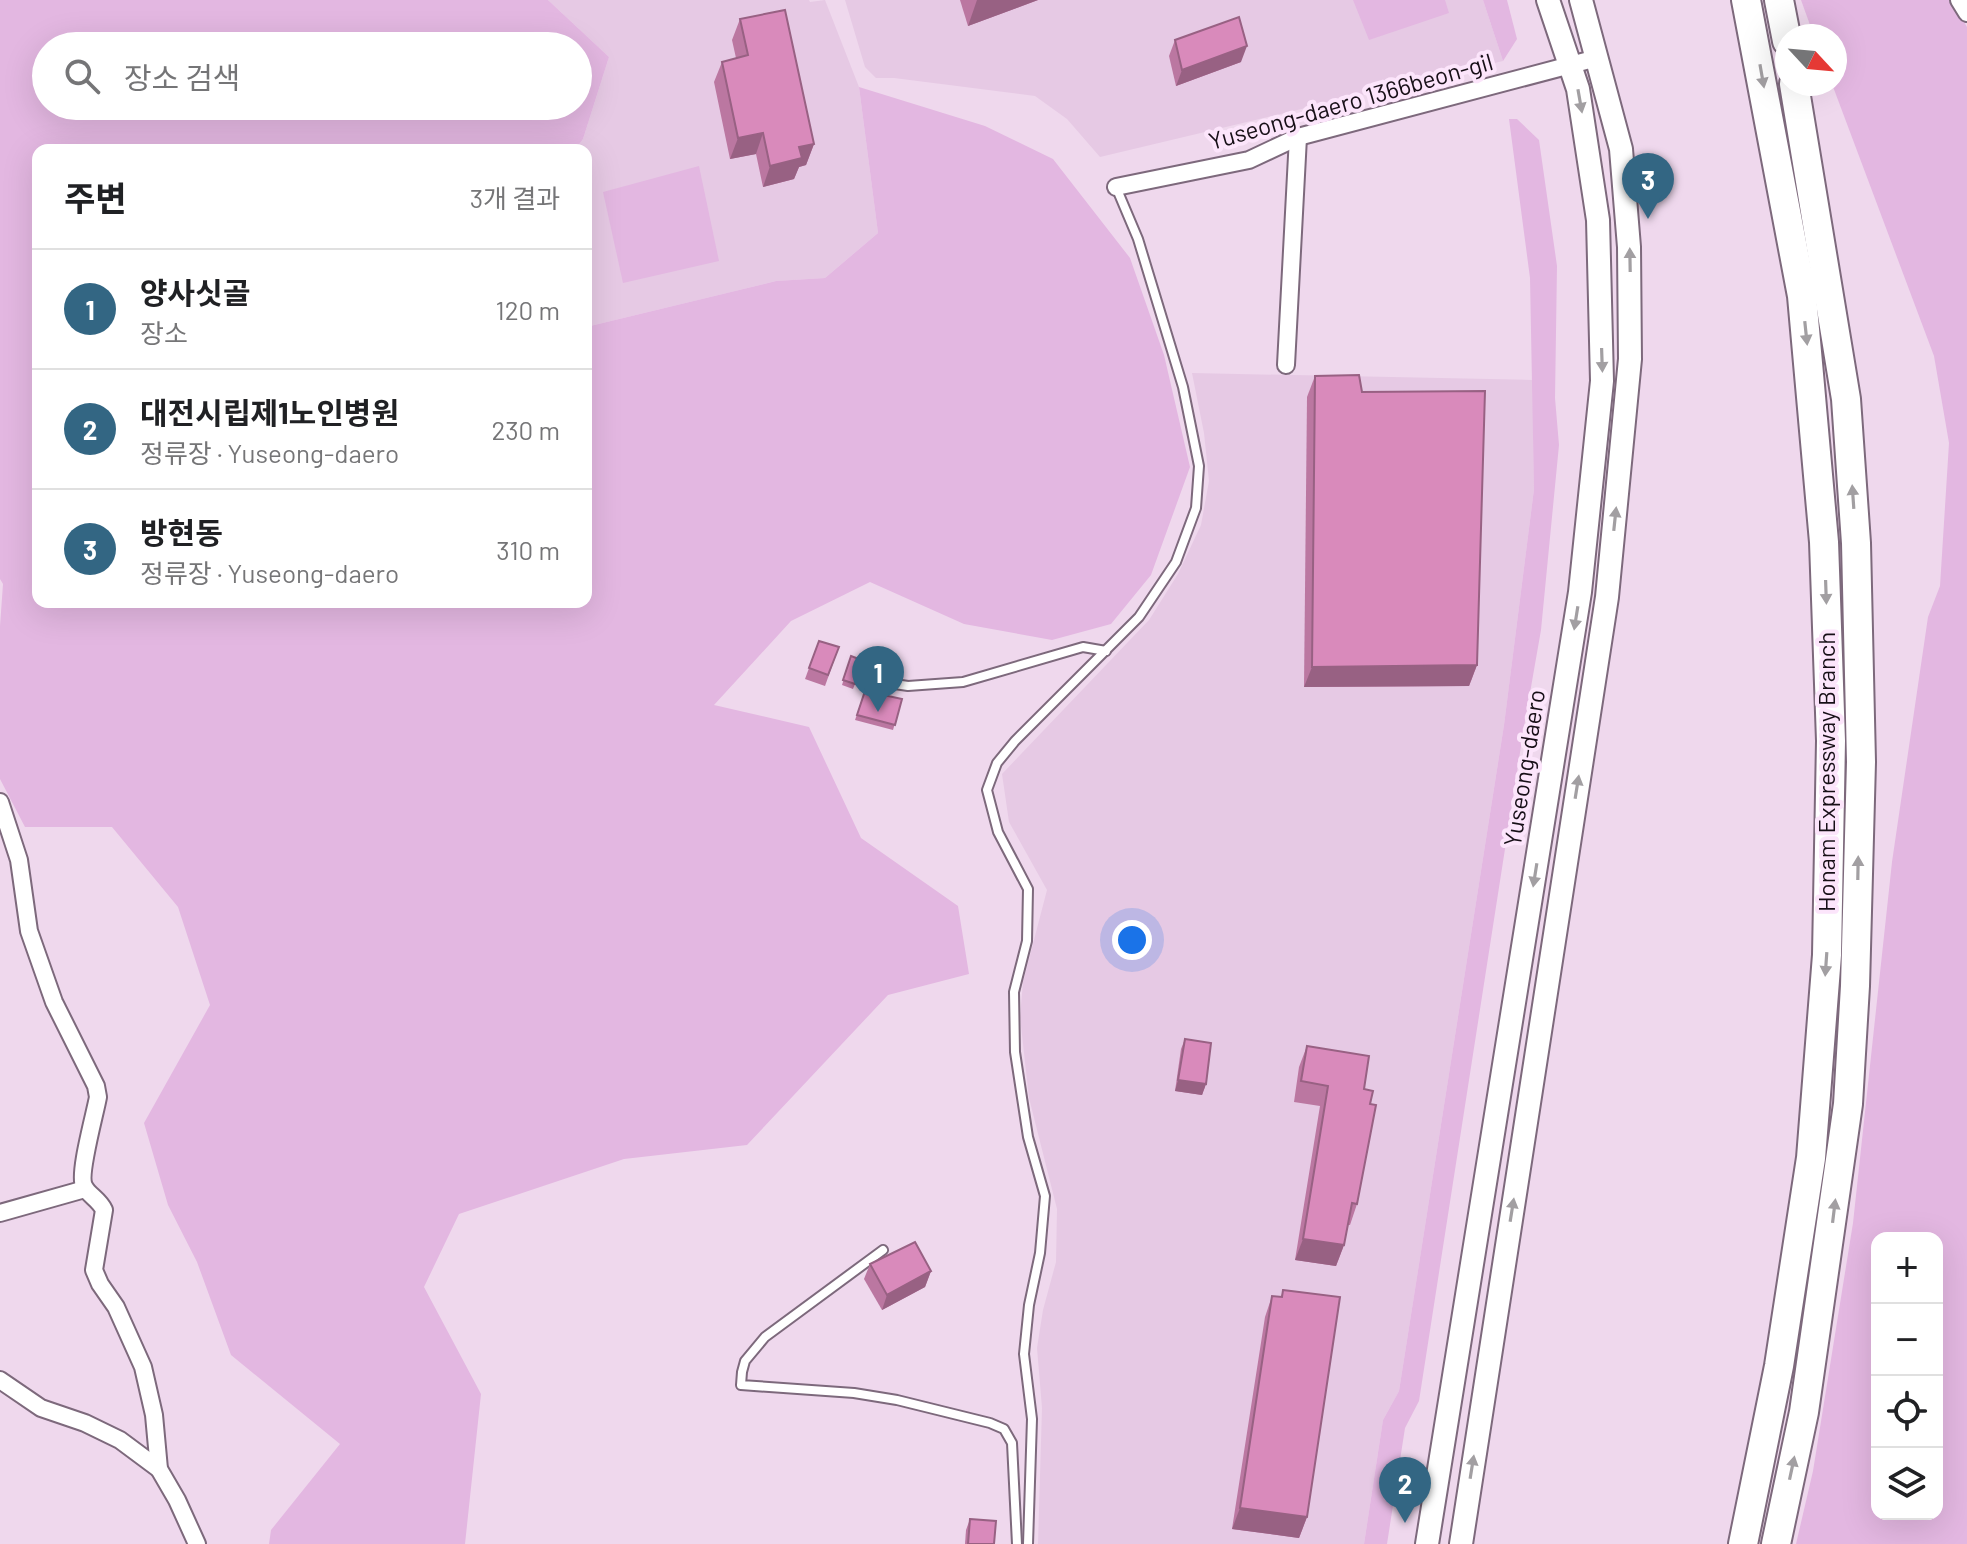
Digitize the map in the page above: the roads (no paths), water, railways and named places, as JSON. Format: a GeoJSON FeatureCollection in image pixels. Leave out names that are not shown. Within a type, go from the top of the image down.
{"type":"FeatureCollection","features":[{"type":"Feature","properties":{"kind":"highway","name":"Honam Expressway Branch"},"geometry":{"type":"LineString","coordinates":[[1743,1544],[1779,1366],[1811,1158],[1827,955],[1831,741],[1824,542],[1802,296],[1746,0]]}},
{"type":"Feature","properties":{"kind":"highway"},"geometry":{"type":"LineString","coordinates":[[1779,0],[1784,24]]}},
{"type":"Feature","properties":{"kind":"highway","name":"Honam Expressway Branch"},"geometry":{"type":"LineString","coordinates":[[1776,1544],[1804,1412],[1848,1104],[1855,986],[1861,762],[1856,543],[1846,399],[1796,96]]}},
{"type":"Feature","properties":{"kind":"main road","name":"Yuseong-daero"},"geometry":{"type":"LineString","coordinates":[[1427,1544],[1580,592],[1602,381],[1598,220],[1578,89],[1548,0]]}},
{"type":"Feature","properties":{"kind":"main road"},"geometry":{"type":"LineString","coordinates":[[1461,1544],[1607,597],[1630,359],[1629,247],[1621,149],[1581,0]]}},
{"type":"Feature","properties":{"kind":"street"},"geometry":{"type":"LineString","coordinates":[[1959,0],[1967,13]]}},
{"type":"Feature","properties":{"kind":"street","name":"Yuseong-daero 1366beon-gil"},"geometry":{"type":"LineString","coordinates":[[1116,187],[1249,160],[1298,137],[1597,58]]}},
{"type":"Feature","properties":{"kind":"street"},"geometry":{"type":"LineString","coordinates":[[1286,365],[1298,137]]}},
{"type":"Feature","properties":{"kind":"street"},"geometry":{"type":"LineString","coordinates":[[0,802],[19,860],[29,931],[54,1002],[96,1086],[98,1097],[82,1176],[85,1189],[101,1202],[104,1210],[94,1270],[116,1307],[143,1367],[154,1415],[159,1469]]}},
{"type":"Feature","properties":{"kind":"street"},"geometry":{"type":"LineString","coordinates":[[0,1213],[85,1189]]}},
{"type":"Feature","properties":{"kind":"street"},"geometry":{"type":"LineString","coordinates":[[0,1380],[41,1408],[85,1423],[120,1440],[159,1469],[197,1544]]}},
{"type":"Feature","properties":{"kind":"lane"},"geometry":{"type":"LineString","coordinates":[[1028,1544],[1032,1419],[1024,1354],[1029,1305],[1040,1253],[1045,1196],[1028,1137],[1015,1052],[1014,992],[1027,941],[1028,889],[998,832],[987,790],[997,763],[1015,741],[1139,617],[1176,562],[1196,508],[1199,466],[1183,387],[1170,343],[1138,239],[1116,187]]}},
{"type":"Feature","properties":{"kind":"lane"},"geometry":{"type":"LineString","coordinates":[[875,681],[908,686],[963,682],[1083,647],[1106,651]]}},
{"type":"Feature","properties":{"kind":"lane"},"geometry":{"type":"LineString","coordinates":[[883,1250],[765,1337],[745,1361],[741,1385],[854,1393],[897,1400],[1004,1429],[1012,1443],[1017,1544]]}},
{"type":"Feature","properties":{"kind":"place","name":"방현동"},"geometry":{"type":"Point","coordinates":[1648,219]}},
{"type":"Feature","properties":{"kind":"place","name":"양사싯골"},"geometry":{"type":"Point","coordinates":[878,712]}},
{"type":"Feature","properties":{"kind":"place","name":"대전시립제1노인병원"},"geometry":{"type":"Point","coordinates":[1405,1523]}}]}
